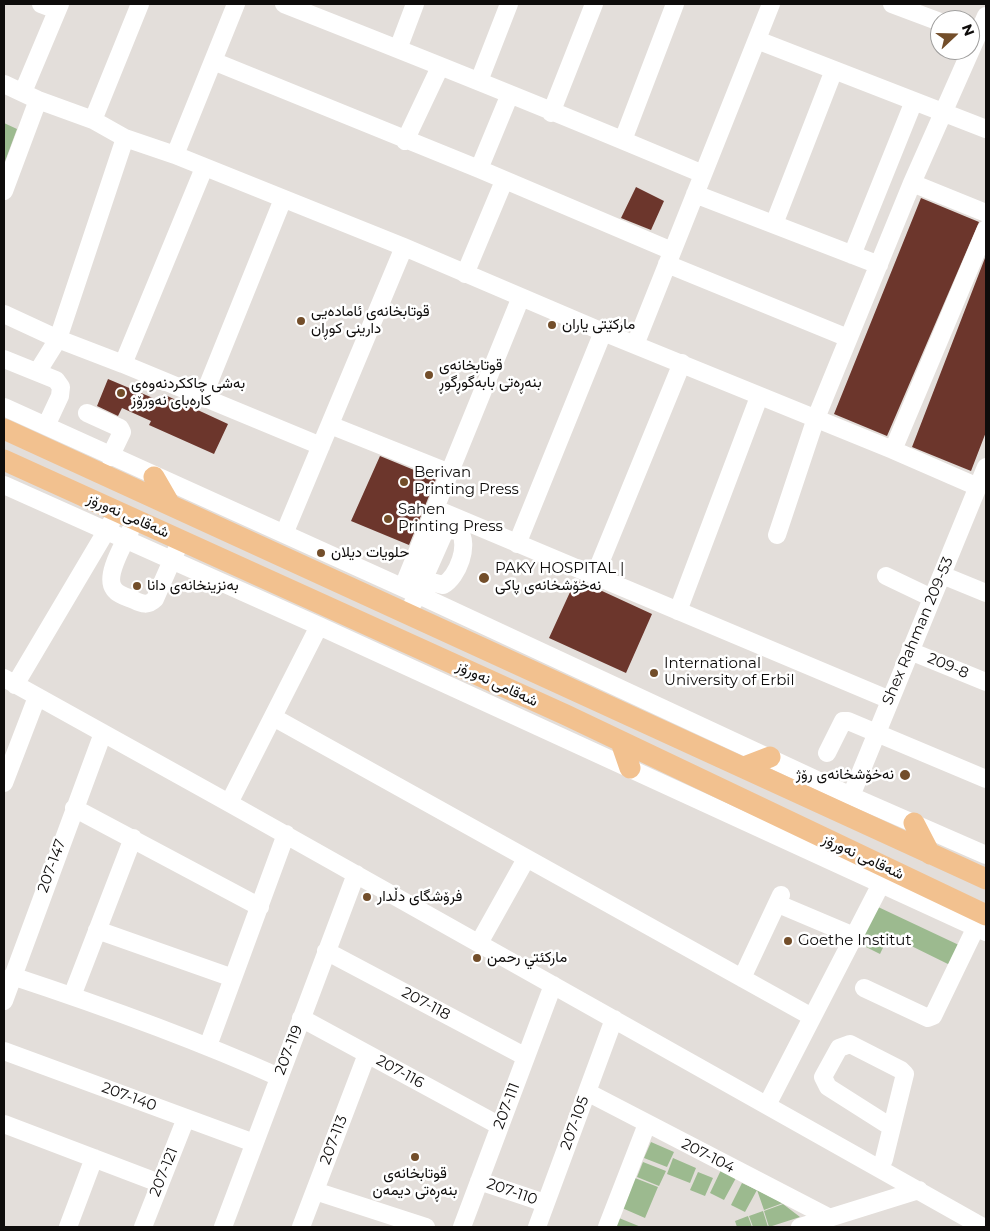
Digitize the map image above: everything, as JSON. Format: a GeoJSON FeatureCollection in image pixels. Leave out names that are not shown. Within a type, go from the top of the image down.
{"type":"FeatureCollection","features":[{"type":"Feature","properties":{"kind":"main road","name":"شەقامی نەورۆز"},"geometry":{"type":"LineString","coordinates":[[4,429],[986,879]]}},
{"type":"Feature","properties":{"kind":"main road","name":"شەقامی نەورۆز"},"geometry":{"type":"LineString","coordinates":[[4,460],[557,711],[821,837],[983,925]]}},
{"type":"Feature","properties":{"kind":"main road"},"geometry":{"type":"LineString","coordinates":[[154,476],[169,503]]}},
{"type":"Feature","properties":{"kind":"main road"},"geometry":{"type":"LineString","coordinates":[[557,682],[557,711],[569,704],[581,693]]}},
{"type":"Feature","properties":{"kind":"main road"},"geometry":{"type":"LineString","coordinates":[[621,742],[630,768]]}},
{"type":"Feature","properties":{"kind":"main road"},"geometry":{"type":"LineString","coordinates":[[744,767],[770,757]]}},
{"type":"Feature","properties":{"kind":"main road"},"geometry":{"type":"LineString","coordinates":[[914,823],[930,854]]}},
{"type":"Feature","properties":{"kind":"main road"},"geometry":{"type":"LineString","coordinates":[[793,843],[821,837]]}},
{"type":"Feature","properties":{"kind":"street"},"geometry":{"type":"LineString","coordinates":[[92,120],[140,4]]}},
{"type":"Feature","properties":{"kind":"street"},"geometry":{"type":"LineString","coordinates":[[175,154],[236,4]]}},
{"type":"Feature","properties":{"kind":"street"},"geometry":{"type":"LineString","coordinates":[[284,4],[324,11],[398,49],[703,174]]}},
{"type":"Feature","properties":{"kind":"street"},"geometry":{"type":"LineString","coordinates":[[398,49],[415,4]]}},
{"type":"Feature","properties":{"kind":"street"},"geometry":{"type":"LineString","coordinates":[[479,81],[509,4]]}},
{"type":"Feature","properties":{"kind":"street"},"geometry":{"type":"LineString","coordinates":[[551,113],[594,4]]}},
{"type":"Feature","properties":{"kind":"street"},"geometry":{"type":"LineString","coordinates":[[623,140],[675,4]]}},
{"type":"Feature","properties":{"kind":"street"},"geometry":{"type":"LineString","coordinates":[[634,345],[771,4]]}},
{"type":"Feature","properties":{"kind":"street"},"geometry":{"type":"LineString","coordinates":[[892,4],[930,18]]}},
{"type":"Feature","properties":{"kind":"street"},"geometry":{"type":"LineString","coordinates":[[4,191],[31,96],[53,6]]}},
{"type":"Feature","properties":{"kind":"street"},"geometry":{"type":"LineString","coordinates":[[757,40],[944,111],[986,129]]}},
{"type":"Feature","properties":{"kind":"street"},"geometry":{"type":"LineString","coordinates":[[777,534],[816,418],[964,60]]}},
{"type":"Feature","properties":{"kind":"street"},"geometry":{"type":"LineString","coordinates":[[213,61],[405,141],[479,169],[669,258],[848,338]]}},
{"type":"Feature","properties":{"kind":"street"},"geometry":{"type":"LineString","coordinates":[[405,141],[440,67]]}},
{"type":"Feature","properties":{"kind":"street"},"geometry":{"type":"LineString","coordinates":[[774,224],[834,70]]}},
{"type":"Feature","properties":{"kind":"street"},"geometry":{"type":"LineString","coordinates":[[4,84],[92,120],[125,138],[175,154],[204,168],[404,248],[978,487]]}},
{"type":"Feature","properties":{"kind":"street"},"geometry":{"type":"LineString","coordinates":[[479,169],[510,94]]}},
{"type":"Feature","properties":{"kind":"street"},"geometry":{"type":"LineString","coordinates":[[852,255],[914,101]]}},
{"type":"Feature","properties":{"kind":"street"},"geometry":{"type":"LineString","coordinates":[[38,371],[58,340],[125,138]]}},
{"type":"Feature","properties":{"kind":"street"},"geometry":{"type":"LineString","coordinates":[[124,364],[204,168]]}},
{"type":"Feature","properties":{"kind":"street"},"geometry":{"type":"LineString","coordinates":[[465,274],[504,181]]}},
{"type":"Feature","properties":{"kind":"street"},"geometry":{"type":"LineString","coordinates":[[912,183],[986,213]]}},
{"type":"Feature","properties":{"kind":"street"},"geometry":{"type":"LineString","coordinates":[[695,194],[879,266]]}},
{"type":"Feature","properties":{"kind":"street"},"geometry":{"type":"LineString","coordinates":[[203,397],[283,199]]}},
{"type":"Feature","properties":{"kind":"street"},"geometry":{"type":"LineString","coordinates":[[893,450],[986,229]]}},
{"type":"Feature","properties":{"kind":"street"},"geometry":{"type":"LineString","coordinates":[[284,534],[404,248]]}},
{"type":"Feature","properties":{"kind":"street"},"geometry":{"type":"LineString","coordinates":[[408,615],[436,509],[521,297]]}},
{"type":"Feature","properties":{"kind":"street"},"geometry":{"type":"LineString","coordinates":[[4,314],[58,340],[124,364],[321,446]]}},
{"type":"Feature","properties":{"kind":"street"},"geometry":{"type":"LineString","coordinates":[[517,544],[603,332]]}},
{"type":"Feature","properties":{"kind":"street"},"geometry":{"type":"LineString","coordinates":[[4,359],[38,371],[56,380],[61,387],[60,396],[46,426]]}},
{"type":"Feature","properties":{"kind":"street"},"geometry":{"type":"LineString","coordinates":[[595,575],[682,363]]}},
{"type":"Feature","properties":{"kind":"street"},"geometry":{"type":"LineString","coordinates":[[678,611],[759,397]]}},
{"type":"Feature","properties":{"kind":"street"},"geometry":{"type":"LineString","coordinates":[[4,407],[110,457],[284,534],[415,587],[850,796],[986,855]]}},
{"type":"Feature","properties":{"kind":"street"},"geometry":{"type":"LineString","coordinates":[[87,413],[120,428],[122,432],[110,457]]}},
{"type":"Feature","properties":{"kind":"street"},"geometry":{"type":"LineString","coordinates":[[330,425],[450,473]]}},
{"type":"Feature","properties":{"kind":"street","name":"Shex Rahman 209-53"},"geometry":{"type":"LineString","coordinates":[[850,796],[986,467]]}},
{"type":"Feature","properties":{"kind":"street"},"geometry":{"type":"LineString","coordinates":[[4,485],[319,626],[881,884],[983,925],[933,1016],[928,1018],[864,988]]}},
{"type":"Feature","properties":{"kind":"street"},"geometry":{"type":"LineString","coordinates":[[436,509],[890,700]]}},
{"type":"Feature","properties":{"kind":"street"},"geometry":{"type":"LineString","coordinates":[[127,515],[106,531],[9,682],[230,802],[983,1227]]}},
{"type":"Feature","properties":{"kind":"street"},"geometry":{"type":"LineString","coordinates":[[127,515],[126,540],[111,574],[111,584],[117,592],[141,604],[149,604],[155,599],[181,540]]}},
{"type":"Feature","properties":{"kind":"street"},"geometry":{"type":"LineString","coordinates":[[942,575],[986,593]]}},
{"type":"Feature","properties":{"kind":"street"},"geometry":{"type":"LineString","coordinates":[[886,576],[932,598]]}},
{"type":"Feature","properties":{"kind":"street"},"geometry":{"type":"LineString","coordinates":[[230,802],[319,626]]}},
{"type":"Feature","properties":{"kind":"street","name":"209-8"},"geometry":{"type":"LineString","coordinates":[[910,650],[986,682]]}},
{"type":"Feature","properties":{"kind":"street"},"geometry":{"type":"LineString","coordinates":[[5,777],[37,697]]}},
{"type":"Feature","properties":{"kind":"street"},"geometry":{"type":"LineString","coordinates":[[273,717],[812,1017]]}},
{"type":"Feature","properties":{"kind":"street"},"geometry":{"type":"LineString","coordinates":[[827,753],[843,721],[855,722],[876,733],[986,779]]}},
{"type":"Feature","properties":{"kind":"street","name":"207-147"},"geometry":{"type":"LineString","coordinates":[[4,1001],[103,733]]}},
{"type":"Feature","properties":{"kind":"street"},"geometry":{"type":"LineString","coordinates":[[74,808],[260,907]]}},
{"type":"Feature","properties":{"kind":"street"},"geometry":{"type":"LineString","coordinates":[[208,1046],[286,834]]}},
{"type":"Feature","properties":{"kind":"street"},"geometry":{"type":"LineString","coordinates":[[72,996],[133,838]]}},
{"type":"Feature","properties":{"kind":"street"},"geometry":{"type":"LineString","coordinates":[[479,943],[526,859]]}},
{"type":"Feature","properties":{"kind":"street","name":"207-119"},"geometry":{"type":"LineString","coordinates":[[225,1226],[278,1078],[356,874]]}},
{"type":"Feature","properties":{"kind":"street"},"geometry":{"type":"LineString","coordinates":[[767,1105],[881,884]]}},
{"type":"Feature","properties":{"kind":"street"},"geometry":{"type":"LineString","coordinates":[[742,978],[782,900],[854,936]]}},
{"type":"Feature","properties":{"kind":"street"},"geometry":{"type":"LineString","coordinates":[[98,930],[233,978]]}},
{"type":"Feature","properties":{"kind":"street","name":"207-118"},"geometry":{"type":"LineString","coordinates":[[326,951],[526,1057]]}},
{"type":"Feature","properties":{"kind":"street"},"geometry":{"type":"LineString","coordinates":[[12,976],[208,1046],[278,1078]]}},
{"type":"Feature","properties":{"kind":"street","name":"207-111"},"geometry":{"type":"LineString","coordinates":[[462,1227],[553,985]]}},
{"type":"Feature","properties":{"kind":"street","name":"207-116"},"geometry":{"type":"LineString","coordinates":[[301,1018],[500,1126]]}},
{"type":"Feature","properties":{"kind":"street","name":"207-105"},"geometry":{"type":"LineString","coordinates":[[536,1227],[614,1019]]}},
{"type":"Feature","properties":{"kind":"street"},"geometry":{"type":"LineString","coordinates":[[880,1168],[884,1159],[905,1074],[901,1070],[850,1044],[839,1048],[823,1077],[828,1088],[891,1127]]}},
{"type":"Feature","properties":{"kind":"street","name":"207-113"},"geometry":{"type":"LineString","coordinates":[[302,1227],[367,1054]]}},
{"type":"Feature","properties":{"kind":"street","name":"207-140"},"geometry":{"type":"LineString","coordinates":[[6,1057],[254,1143]]}},
{"type":"Feature","properties":{"kind":"street","name":"207-104"},"geometry":{"type":"LineString","coordinates":[[587,1092],[830,1218]]}},
{"type":"Feature","properties":{"kind":"street","name":"207-121"},"geometry":{"type":"LineString","coordinates":[[143,1227],[186,1118]]}},
{"type":"Feature","properties":{"kind":"street"},"geometry":{"type":"LineString","coordinates":[[4,1124],[159,1183]]}},
{"type":"Feature","properties":{"kind":"street"},"geometry":{"type":"LineString","coordinates":[[607,1227],[647,1124]]}},
{"type":"Feature","properties":{"kind":"street"},"geometry":{"type":"LineString","coordinates":[[68,1227],[94,1158]]}},
{"type":"Feature","properties":{"kind":"street","name":"207-110"},"geometry":{"type":"LineString","coordinates":[[480,1181],[546,1203]]}},
{"type":"Feature","properties":{"kind":"street"},"geometry":{"type":"LineString","coordinates":[[315,1190],[426,1227]]}},
{"type":"Feature","properties":{"kind":"street"},"geometry":{"type":"LineString","coordinates":[[800,1227],[918,1190]]}},
{"type":"Feature","properties":{"kind":"green space"},"geometry":{"type":"Polygon","coordinates":[[[4,123],[17,129],[4,164],[4,123]]]}},
{"type":"Feature","properties":{"kind":"green space"},"geometry":{"type":"Polygon","coordinates":[[[876,906],[961,946],[952,966],[889,935],[880,954],[858,943],[876,906]]]}},
{"type":"Feature","properties":{"kind":"green space"},"geometry":{"type":"Polygon","coordinates":[[[651,1142],[674,1152],[667,1167],[644,1158],[651,1142]]]}},
{"type":"Feature","properties":{"kind":"green space"},"geometry":{"type":"Polygon","coordinates":[[[673,1158],[696,1168],[690,1183],[667,1174],[673,1158]]]}},
{"type":"Feature","properties":{"kind":"green space"},"geometry":{"type":"Polygon","coordinates":[[[643,1162],[666,1171],[659,1186],[637,1177],[643,1162]]]}},
{"type":"Feature","properties":{"kind":"green space"},"geometry":{"type":"Polygon","coordinates":[[[721,1170],[736,1178],[724,1200],[710,1193],[721,1170]]]}},
{"type":"Feature","properties":{"kind":"green space"},"geometry":{"type":"Polygon","coordinates":[[[698,1172],[713,1178],[705,1196],[690,1190],[698,1172]]]}},
{"type":"Feature","properties":{"kind":"green space"},"geometry":{"type":"Polygon","coordinates":[[[635,1178],[658,1187],[645,1218],[622,1208],[635,1178]]]}},
{"type":"Feature","properties":{"kind":"green space"},"geometry":{"type":"Polygon","coordinates":[[[742,1183],[757,1190],[745,1212],[731,1205],[742,1183]]]}},
{"type":"Feature","properties":{"kind":"green space"},"geometry":{"type":"Polygon","coordinates":[[[757,1190],[783,1203],[764,1210],[757,1190]]]}},
{"type":"Feature","properties":{"kind":"green space"},"geometry":{"type":"Polygon","coordinates":[[[783,1204],[800,1217],[769,1227],[764,1211],[783,1204]]]}},
{"type":"Feature","properties":{"kind":"green space"},"geometry":{"type":"Polygon","coordinates":[[[763,1211],[768,1227],[753,1227],[749,1216],[763,1211]]]}},
{"type":"Feature","properties":{"kind":"green space"},"geometry":{"type":"Polygon","coordinates":[[[748,1216],[752,1227],[737,1227],[735,1221],[748,1216]]]}},
{"type":"Feature","properties":{"kind":"green space"},"geometry":{"type":"Polygon","coordinates":[[[619,1218],[641,1227],[615,1227],[619,1218]]]}},
{"type":"Feature","properties":{"kind":"building"},"geometry":{"type":"Polygon","coordinates":[[[636,187],[664,201],[651,230],[621,218],[636,187]]]}},
{"type":"Feature","properties":{"kind":"building"},"geometry":{"type":"Polygon","coordinates":[[[921,198],[979,222],[887,436],[834,414],[921,198]]]}},
{"type":"Feature","properties":{"kind":"building"},"geometry":{"type":"Polygon","coordinates":[[[985,258],[986,432],[971,471],[912,447],[985,258]]]}},
{"type":"Feature","properties":{"kind":"building"},"geometry":{"type":"Polygon","coordinates":[[[108,379],[160,401],[163,394],[228,424],[214,454],[149,425],[151,421],[122,408],[118,416],[97,406],[108,379]]]}},
{"type":"Feature","properties":{"kind":"building"},"geometry":{"type":"Polygon","coordinates":[[[380,456],[436,479],[409,545],[351,521],[380,456]]]}},
{"type":"Feature","properties":{"kind":"building","name":"International University of Erbil"},"geometry":{"type":"Polygon","coordinates":[[[576,579],[652,614],[626,673],[549,638],[576,579]]]}},
{"type":"Feature","properties":{"kind":"place","name":"قوتابخانەی ئامادەیی دارینی کوڕان"},"geometry":{"type":"Point","coordinates":[301,321]}},
{"type":"Feature","properties":{"kind":"place","name":"مارکێتی یاران"},"geometry":{"type":"Point","coordinates":[552,325]}},
{"type":"Feature","properties":{"kind":"place","name":"قوتابخانەی بنەڕەتی بابەگوڕگوڕ"},"geometry":{"type":"Point","coordinates":[429,375]}},
{"type":"Feature","properties":{"kind":"place","name":"به‌شی چاككردنه‌وه‌ی كاره‌بای نه‌ورۆز"},"geometry":{"type":"Point","coordinates":[121,393]}},
{"type":"Feature","properties":{"kind":"place","name":"Berivan Printing Press"},"geometry":{"type":"Point","coordinates":[404,482]}},
{"type":"Feature","properties":{"kind":"place","name":"Sahen Printing Press"},"geometry":{"type":"Point","coordinates":[388,519]}},
{"type":"Feature","properties":{"kind":"place","name":"حلويات ديلان"},"geometry":{"type":"Point","coordinates":[321,553]}},
{"type":"Feature","properties":{"kind":"place","name":"PAKY HOSPITAL | نەخۆشخانەی پاکی"},"geometry":{"type":"Point","coordinates":[484,578]}},
{"type":"Feature","properties":{"kind":"place","name":"بەنزینخانەی دانا"},"geometry":{"type":"Point","coordinates":[137,586]}},
{"type":"Feature","properties":{"kind":"place","name":"International University of Erbil"},"geometry":{"type":"Point","coordinates":[654,673]}},
{"type":"Feature","properties":{"kind":"place","name":"نەخۆشخانەی رۆژ"},"geometry":{"type":"Point","coordinates":[905,775]}},
{"type":"Feature","properties":{"kind":"place","name":"فرۆشگای دڵدار"},"geometry":{"type":"Point","coordinates":[367,897]}},
{"type":"Feature","properties":{"kind":"place","name":"Goethe Institut"},"geometry":{"type":"Point","coordinates":[788,941]}},
{"type":"Feature","properties":{"kind":"place","name":"ماركئتي رحمن"},"geometry":{"type":"Point","coordinates":[477,958]}},
{"type":"Feature","properties":{"kind":"place","name":"قوتابخانەی بنەڕەتی دیمەن"},"geometry":{"type":"Point","coordinates":[415,1157]}}]}
